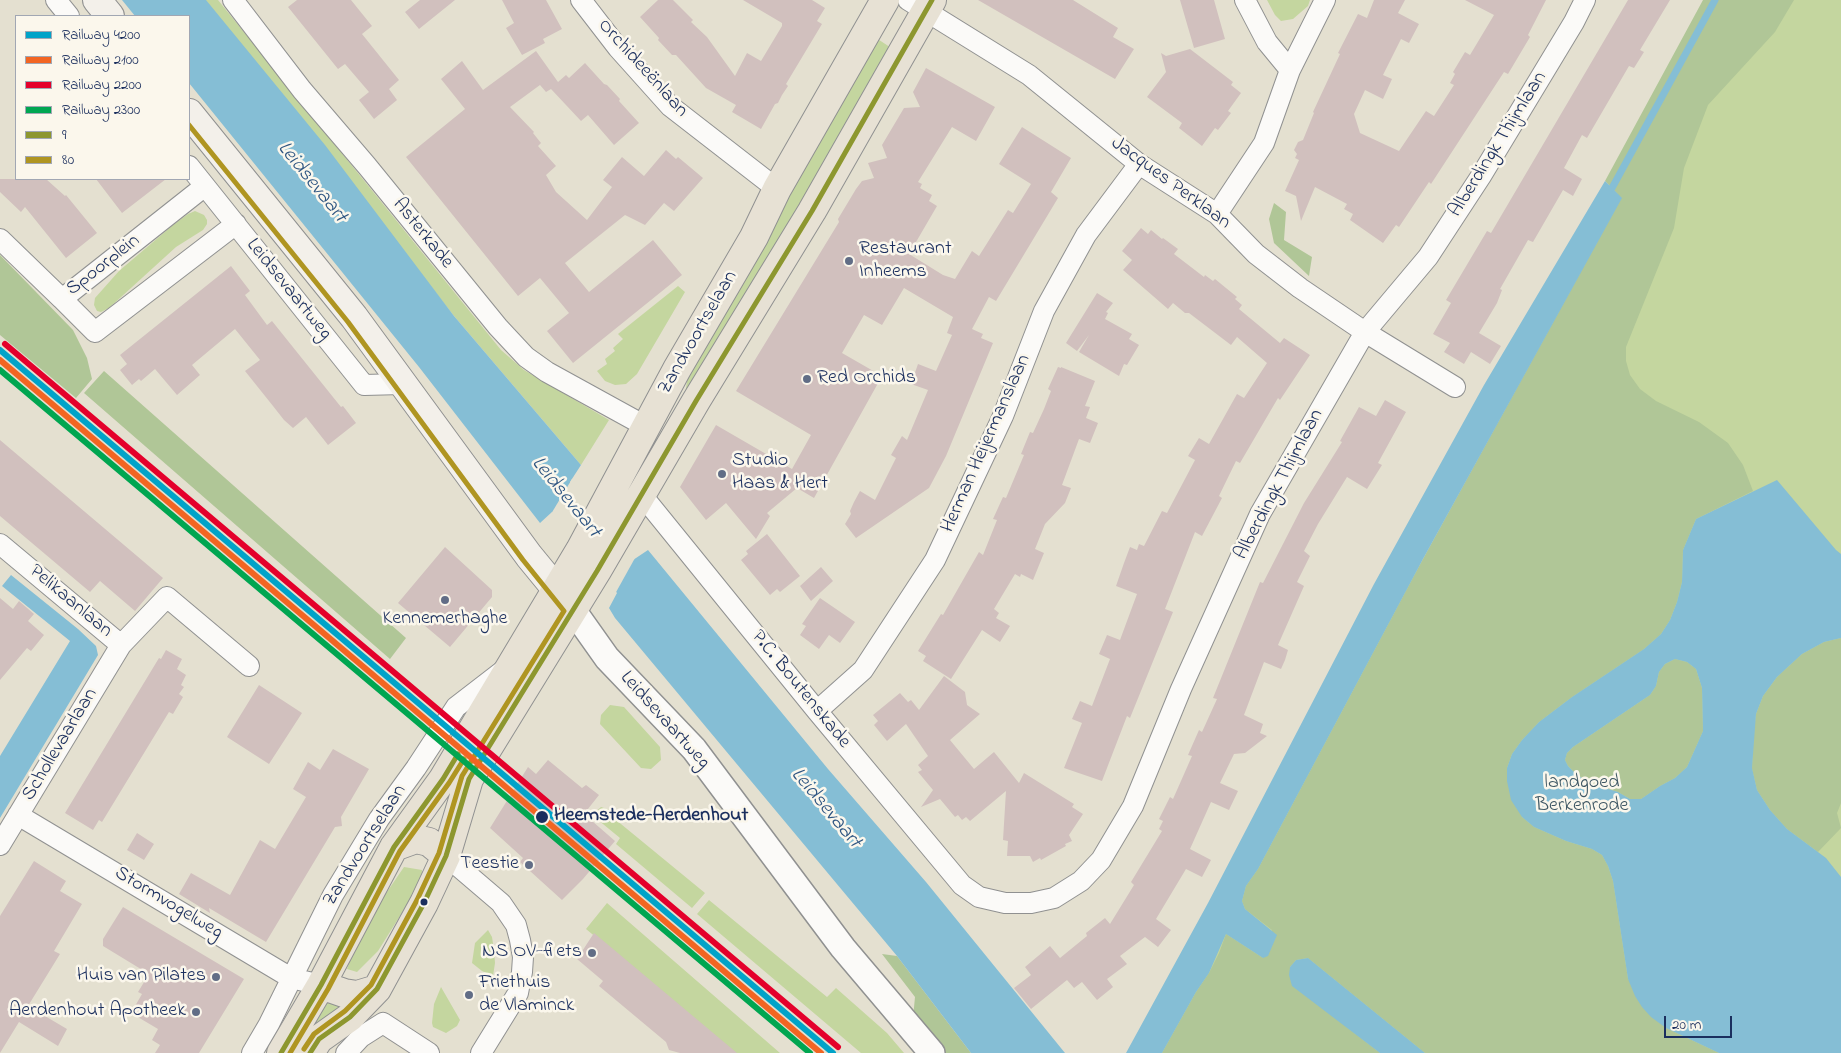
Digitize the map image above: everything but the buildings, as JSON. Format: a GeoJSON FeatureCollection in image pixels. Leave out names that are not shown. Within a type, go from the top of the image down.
{"type":"FeatureCollection","features":[{"type":"Feature","properties":{"kind":"main road"},"geometry":{"type":"LineString","coordinates":[[97,0],[109,15]]}},
{"type":"Feature","properties":{"kind":"main road","name":"Zandvoortselaan"},"geometry":{"type":"LineString","coordinates":[[310,1053],[319,1040],[350,1017],[377,988],[424,903],[446,856],[469,779],[565,600],[580,550],[599,513],[637,422],[677,369],[754,237],[777,190],[885,0]]}},
{"type":"Feature","properties":{"kind":"main road","name":"Zandvoortselaan"},"geometry":{"type":"LineString","coordinates":[[281,1053],[394,847],[443,779],[512,665],[565,600],[597,571],[641,494],[812,211],[922,4]]}},
{"type":"Feature","properties":{"kind":"main road","name":"Leidsevaartweg"},"geometry":{"type":"LineString","coordinates":[[190,115],[354,317],[529,556],[565,600]]}},
{"type":"Feature","properties":{"kind":"main road"},"geometry":{"type":"LineString","coordinates":[[394,847],[416,839],[429,842],[446,856]]}},
{"type":"Feature","properties":{"kind":"main road"},"geometry":{"type":"LineString","coordinates":[[320,985],[356,995],[377,988]]}},
{"type":"Feature","properties":{"kind":"street"},"geometry":{"type":"LineString","coordinates":[[56,0],[68,15]]}},
{"type":"Feature","properties":{"kind":"street","name":"Asterkade"},"geometry":{"type":"LineString","coordinates":[[233,0],[302,90],[367,166],[498,328],[526,357],[547,372],[637,422]]}},
{"type":"Feature","properties":{"kind":"street","name":"Orchideeënlaan"},"geometry":{"type":"LineString","coordinates":[[581,0],[618,48],[670,106],[777,190]]}},
{"type":"Feature","properties":{"kind":"street"},"geometry":{"type":"LineString","coordinates":[[1245,0],[1267,42],[1290,70]]}},
{"type":"Feature","properties":{"kind":"street"},"geometry":{"type":"LineString","coordinates":[[1217,214],[1264,143],[1290,70],[1325,0]]}},
{"type":"Feature","properties":{"kind":"street","name":"Alberdingk Thijmlaan"},"geometry":{"type":"LineString","coordinates":[[962,886],[979,897],[1005,903],[1039,901],[1054,898],[1080,881],[1101,860],[1133,806],[1181,689],[1260,514],[1365,332],[1428,257],[1481,176],[1586,0]]}},
{"type":"Feature","properties":{"kind":"street","name":"Jacques Perklaan"},"geometry":{"type":"LineString","coordinates":[[922,4],[1029,75],[1139,164],[1217,214],[1256,254],[1300,288],[1365,332],[1455,387]]}},
{"type":"Feature","properties":{"kind":"street","name":"Herman Heijermanslaan"},"geometry":{"type":"LineString","coordinates":[[817,712],[863,670],[935,560],[1003,416],[1044,311],[1086,235],[1139,164]]}},
{"type":"Feature","properties":{"kind":"street","name":"Leidsevaartweg"},"geometry":{"type":"LineString","coordinates":[[190,167],[364,385],[402,384]]}},
{"type":"Feature","properties":{"kind":"street","name":"Spoorplein"},"geometry":{"type":"LineString","coordinates":[[205,186],[62,299],[95,332],[236,224]]}},
{"type":"Feature","properties":{"kind":"street"},"geometry":{"type":"LineString","coordinates":[[0,239],[62,299]]}},
{"type":"Feature","properties":{"kind":"street","name":"P.C. Boutenskade"},"geometry":{"type":"LineString","coordinates":[[641,494],[817,712],[962,886]]}},
{"type":"Feature","properties":{"kind":"street","name":"Pelikaanlaan"},"geometry":{"type":"LineString","coordinates":[[0,544],[121,645],[167,596],[249,666]]}},
{"type":"Feature","properties":{"kind":"street","name":"Leidsevaartweg"},"geometry":{"type":"LineString","coordinates":[[565,600],[616,669],[694,749],[843,948],[932,1053]]}},
{"type":"Feature","properties":{"kind":"street","name":"Schollevaarlaan"},"geometry":{"type":"LineString","coordinates":[[0,845],[121,645]]}},
{"type":"Feature","properties":{"kind":"street","name":"Zandvoortselaan"},"geometry":{"type":"LineString","coordinates":[[252,1053],[333,895],[379,819],[416,768],[456,707],[512,665]]}},
{"type":"Feature","properties":{"kind":"street","name":"Stormvogelweg"},"geometry":{"type":"LineString","coordinates":[[18,816],[291,978],[320,985]]}},
{"type":"Feature","properties":{"kind":"street"},"geometry":{"type":"LineString","coordinates":[[446,856],[501,903],[516,925],[520,940],[523,957],[518,994],[481,1053]]}},
{"type":"Feature","properties":{"kind":"street"},"geometry":{"type":"LineString","coordinates":[[346,1053],[361,1037],[383,1023],[429,1053]]}},
{"type":"Feature","properties":{"kind":"green space"},"geometry":{"type":"Polygon","coordinates":[[[205,0],[218,0],[501,350],[524,370],[609,420],[581,465],[454,316],[205,0]]]}},
{"type":"Feature","properties":{"kind":"green space"},"geometry":{"type":"Polygon","coordinates":[[[1267,0],[1310,0],[1308,6],[1293,19],[1281,21],[1275,15],[1267,0]]]}},
{"type":"Feature","properties":{"kind":"green space"},"geometry":{"type":"Polygon","coordinates":[[[1703,0],[1794,0],[1775,32],[1708,105],[1684,168],[1674,228],[1626,347],[1626,361],[1630,375],[1640,389],[1656,401],[1699,422],[1728,443],[1743,465],[1753,491],[1696,519],[1683,550],[1682,582],[1677,602],[1670,620],[1661,634],[1644,649],[1572,697],[1539,722],[1512,754],[1507,768],[1522,817],[1534,827],[1566,841],[1592,849],[1602,855],[1613,881],[1628,979],[1666,1028],[1719,1053],[1425,1053],[1308,958],[1296,960],[1290,967],[1349,1029],[1380,1053],[1162,1053],[1196,992],[1209,973],[1226,934],[1263,958],[1272,930],[1245,909],[1242,901],[1246,886],[1258,869],[1423,559],[1621,198],[1605,181],[1703,0]]]}},
{"type":"Feature","properties":{"kind":"green space","name":"landgoed Berkenrode"},"geometry":{"type":"Polygon","coordinates":[[[1731,0],[1841,0],[1841,1053],[1140,1053],[1423,559],[1731,0]]]}},
{"type":"Feature","properties":{"kind":"green space"},"geometry":{"type":"Polygon","coordinates":[[[873,36],[896,51],[685,394],[690,363],[873,36]]]}},
{"type":"Feature","properties":{"kind":"green space"},"geometry":{"type":"Polygon","coordinates":[[[1274,203],[1286,212],[1284,240],[1312,257],[1309,276],[1274,243],[1269,219],[1274,203]]]}},
{"type":"Feature","properties":{"kind":"green space"},"geometry":{"type":"Polygon","coordinates":[[[195,211],[204,215],[207,220],[203,230],[176,247],[109,308],[101,312],[97,311],[94,305],[95,298],[119,271],[173,225],[195,211]]]}},
{"type":"Feature","properties":{"kind":"green space"},"geometry":{"type":"Polygon","coordinates":[[[0,255],[73,330],[87,358],[92,379],[76,398],[0,335],[0,255]]]}},
{"type":"Feature","properties":{"kind":"green space"},"geometry":{"type":"Polygon","coordinates":[[[678,286],[685,292],[637,374],[626,384],[615,385],[605,381],[597,371],[607,364],[605,359],[615,351],[613,348],[623,339],[618,334],[678,286]]]}},
{"type":"Feature","properties":{"kind":"green space"},"geometry":{"type":"Polygon","coordinates":[[[104,371],[406,638],[390,659],[84,393],[104,371]]]}},
{"type":"Feature","properties":{"kind":"green space"},"geometry":{"type":"Polygon","coordinates":[[[1841,638],[1841,803],[1837,813],[1841,828],[1818,852],[1787,829],[1770,810],[1757,790],[1752,769],[1753,739],[1756,714],[1763,696],[1777,677],[1802,654],[1824,642],[1841,638]]]}},
{"type":"Feature","properties":{"kind":"green space"},"geometry":{"type":"Polygon","coordinates":[[[1675,659],[1687,662],[1696,669],[1702,688],[1703,731],[1687,767],[1675,778],[1641,799],[1630,799],[1618,792],[1592,784],[1577,775],[1565,760],[1567,753],[1650,695],[1656,686],[1659,672],[1665,664],[1675,659]]]}},
{"type":"Feature","properties":{"kind":"green space"},"geometry":{"type":"Polygon","coordinates":[[[610,705],[624,707],[660,747],[661,760],[651,769],[641,768],[600,724],[601,715],[610,705]]]}},
{"type":"Feature","properties":{"kind":"green space"},"geometry":{"type":"Polygon","coordinates":[[[601,807],[613,811],[610,815],[705,893],[692,908],[616,844],[620,838],[592,815],[601,807]]]}},
{"type":"Feature","properties":{"kind":"green space"},"geometry":{"type":"Polygon","coordinates":[[[404,867],[422,870],[422,881],[378,951],[357,972],[347,969],[363,927],[404,867]]]}},
{"type":"Feature","properties":{"kind":"green space"},"geometry":{"type":"Polygon","coordinates":[[[709,900],[827,997],[836,988],[887,1033],[904,1053],[861,1053],[697,914],[709,900]]]}},
{"type":"Feature","properties":{"kind":"green space"},"geometry":{"type":"Polygon","coordinates":[[[607,903],[780,1053],[735,1053],[586,929],[607,903]]]}},
{"type":"Feature","properties":{"kind":"green space"},"geometry":{"type":"Polygon","coordinates":[[[488,930],[492,937],[494,950],[493,976],[482,971],[472,963],[475,943],[488,930]]]}},
{"type":"Feature","properties":{"kind":"green space"},"geometry":{"type":"Polygon","coordinates":[[[882,954],[897,956],[971,1053],[943,1053],[913,1018],[915,997],[882,954]]]}},
{"type":"Feature","properties":{"kind":"green space"},"geometry":{"type":"Polygon","coordinates":[[[441,987],[460,1020],[457,1026],[446,1033],[433,1027],[432,1023],[434,1004],[441,987]]]}},
{"type":"Feature","properties":{"kind":"green space"},"geometry":{"type":"Polygon","coordinates":[[[319,998],[352,1003],[316,1030],[305,1024],[319,998]]]}},
{"type":"Feature","properties":{"kind":"water","name":"Leidsevaart"},"geometry":{"type":"Polygon","coordinates":[[[122,0],[206,0],[325,145],[454,316],[581,465],[570,482],[633,560],[648,550],[828,769],[926,882],[1065,1053],[971,1053],[897,956],[615,618],[609,608],[617,593],[552,512],[540,523],[419,367],[190,84],[190,15],[134,15],[122,0]]]}},
{"type":"Feature","properties":{"kind":"water"},"geometry":{"type":"Polygon","coordinates":[[[1605,181],[1622,198],[1423,559],[1258,869],[1246,886],[1242,901],[1245,909],[1277,935],[1268,956],[1263,958],[1226,934],[1209,973],[1196,992],[1162,1053],[1126,1053],[1208,903],[1374,584],[1484,385],[1605,181]]]}},
{"type":"Feature","properties":{"kind":"water"},"geometry":{"type":"Polygon","coordinates":[[[1777,480],[1841,554],[1841,638],[1824,642],[1802,654],[1777,677],[1763,696],[1756,714],[1752,768],[1757,790],[1770,810],[1787,829],[1826,858],[1841,877],[1841,1053],[1719,1053],[1666,1028],[1651,1017],[1635,996],[1628,979],[1613,881],[1602,855],[1592,849],[1566,841],[1534,827],[1522,817],[1511,800],[1507,781],[1507,768],[1512,754],[1522,740],[1539,722],[1572,697],[1644,649],[1661,634],[1670,620],[1677,602],[1682,582],[1683,550],[1696,519],[1777,480]],[[1675,659],[1665,664],[1659,672],[1656,686],[1650,695],[1573,747],[1567,753],[1565,760],[1568,766],[1577,775],[1592,784],[1618,792],[1630,799],[1641,799],[1675,778],[1687,767],[1703,731],[1702,688],[1696,669],[1687,662],[1675,659]]]}},
{"type":"Feature","properties":{"kind":"water"},"geometry":{"type":"Polygon","coordinates":[[[11,575],[78,629],[96,646],[98,655],[0,818],[0,756],[70,641],[2,586],[11,575]]]}},
{"type":"Feature","properties":{"kind":"water"},"geometry":{"type":"Polygon","coordinates":[[[1308,958],[1425,1053],[1380,1053],[1292,986],[1289,975],[1290,967],[1296,960],[1308,958]]]}},
{"type":"Feature","properties":{"kind":"pier"},"geometry":{"type":"Polygon","coordinates":[[[572,479],[635,558],[615,594],[551,514],[572,479]]]}},
{"type":"Feature","properties":{"kind":"waterway"},"geometry":{"type":"LineString","coordinates":[[1612,188],[1715,0]]}},
{"type":"Feature","properties":{"kind":"rail line","name":"2200"},"geometry":{"type":"LineString","coordinates":[[5,344],[838,1047]]}},
{"type":"Feature","properties":{"kind":"rail line","name":"4200"},"geometry":{"type":"LineString","coordinates":[[0,350],[833,1053]]}},
{"type":"Feature","properties":{"kind":"rail line","name":"2100"},"geometry":{"type":"LineString","coordinates":[[0,360],[821,1053]]}},
{"type":"Feature","properties":{"kind":"rail line","name":"2300"},"geometry":{"type":"LineString","coordinates":[[0,370],[810,1053]]}},
{"type":"Feature","properties":{"kind":"transit line","name":"9"},"geometry":{"type":"LineString","coordinates":[[310,1053],[319,1039],[350,1017],[377,989],[424,903],[446,856],[469,779],[597,571],[696,401],[812,211],[932,0]]}},
{"type":"Feature","properties":{"kind":"transit line","name":"80"},"geometry":{"type":"LineString","coordinates":[[190,126],[348,322],[523,560],[564,611],[462,776],[439,853],[417,900],[371,985],[345,1011],[314,1034],[304,1049]]}},
{"type":"Feature","properties":{"kind":"transit line","name":"9"},"geometry":{"type":"LineString","coordinates":[[281,1053],[321,985],[394,847],[443,779],[458,754]]}},
{"type":"Feature","properties":{"kind":"transit line","name":"80"},"geometry":{"type":"LineString","coordinates":[[290,1053],[328,989],[400,851],[464,759]]}},
{"type":"Feature","properties":{"kind":"place","name":"Restaurant Inheems"},"geometry":{"type":"Point","coordinates":[849,261]}},
{"type":"Feature","properties":{"kind":"place","name":"Red Orchids"},"geometry":{"type":"Point","coordinates":[807,379]}},
{"type":"Feature","properties":{"kind":"place","name":"Studio Haas & Hert"},"geometry":{"type":"Point","coordinates":[722,474]}},
{"type":"Feature","properties":{"kind":"place","name":"Kennemerhaghe"},"geometry":{"type":"Point","coordinates":[445,600]}},
{"type":"Feature","properties":{"kind":"place","name":"Heemstede-Aerdenhout"},"geometry":{"type":"Point","coordinates":[542,817]}},
{"type":"Feature","properties":{"kind":"place","name":"Teestie"},"geometry":{"type":"Point","coordinates":[529,865]}},
{"type":"Feature","properties":{"kind":"place","name":"NS OV-fiets"},"geometry":{"type":"Point","coordinates":[592,953]}},
{"type":"Feature","properties":{"kind":"place","name":"Huis van Pilates"},"geometry":{"type":"Point","coordinates":[216,977]}},
{"type":"Feature","properties":{"kind":"place","name":"Friethuis de Vlaminck"},"geometry":{"type":"Point","coordinates":[469,995]}},
{"type":"Feature","properties":{"kind":"place","name":"Aerdenhout Apotheek"},"geometry":{"type":"Point","coordinates":[196,1012]}}]}
